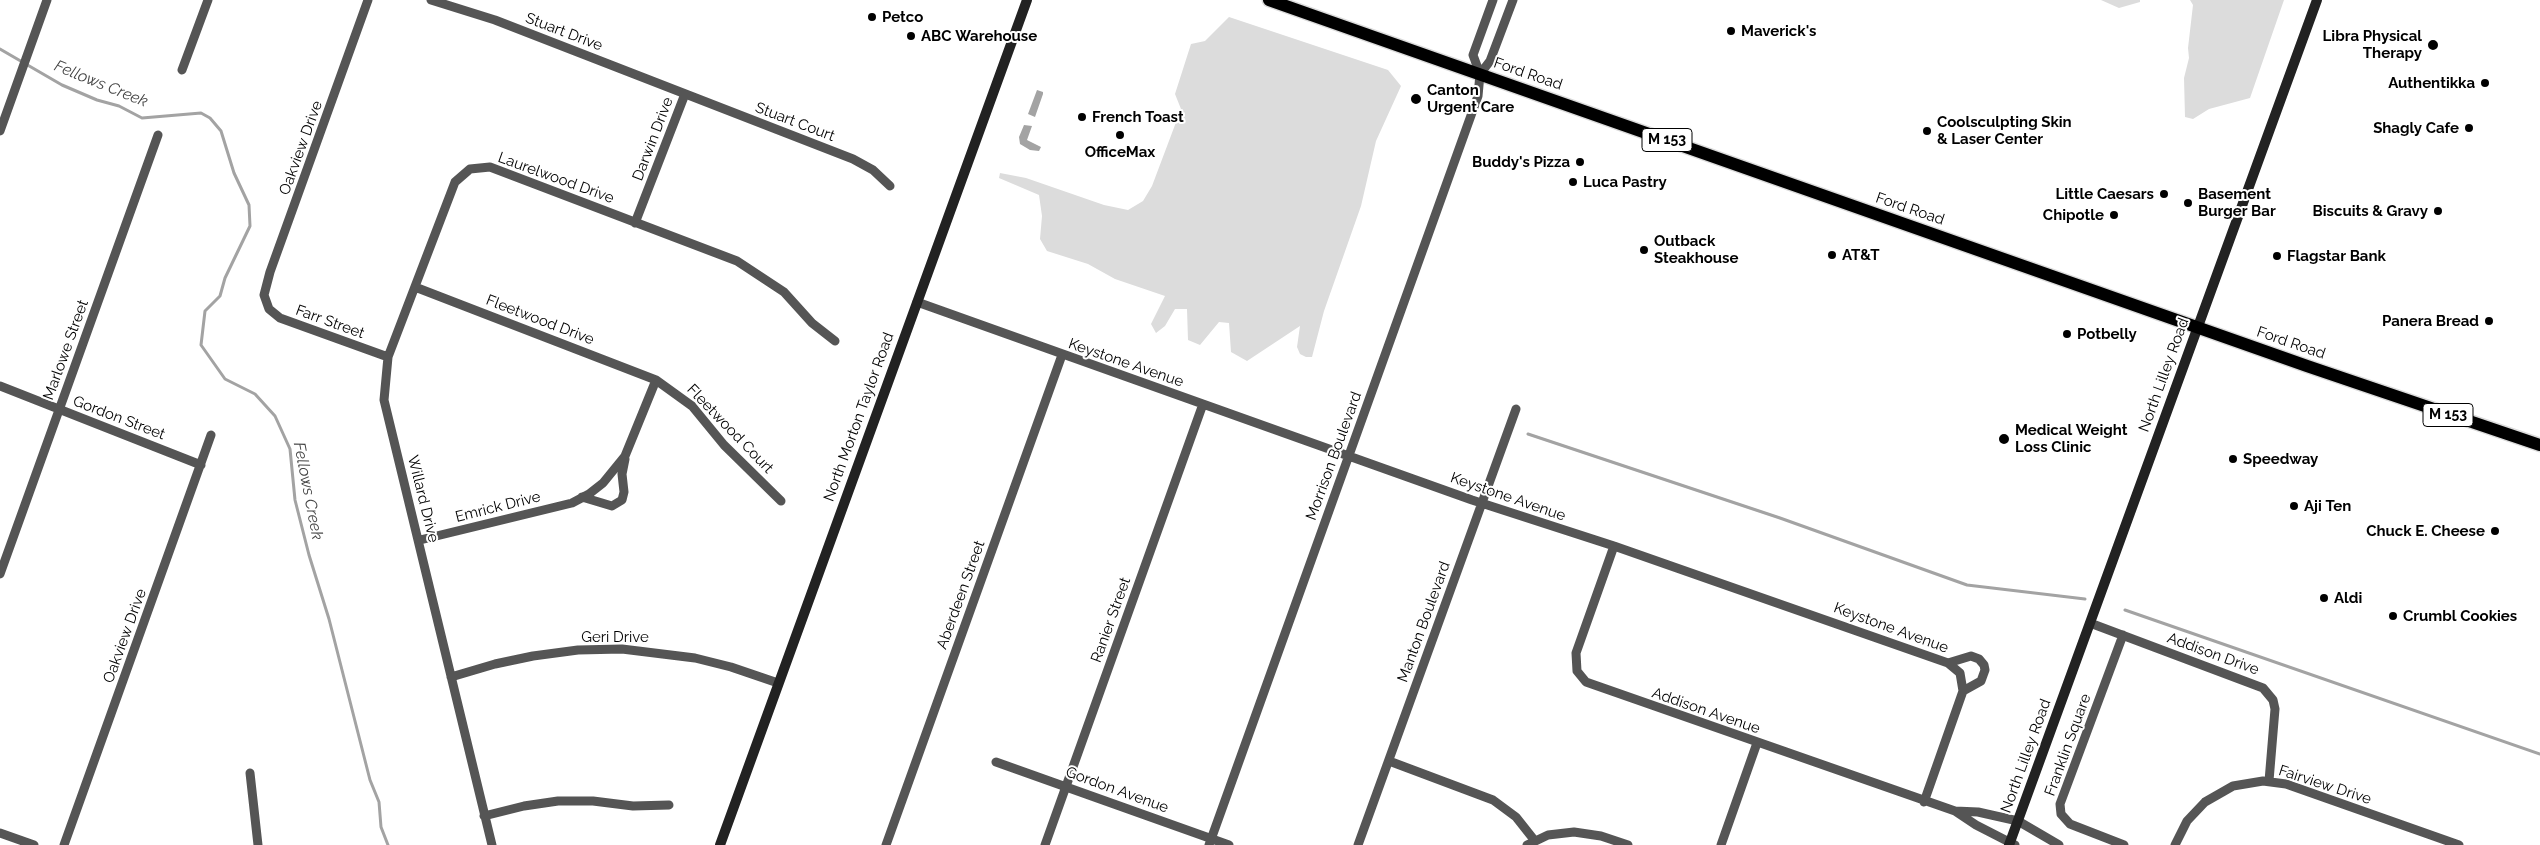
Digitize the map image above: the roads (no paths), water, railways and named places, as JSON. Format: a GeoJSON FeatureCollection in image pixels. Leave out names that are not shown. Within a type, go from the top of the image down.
{"type":"FeatureCollection","features":[{"type":"Feature","properties":{"kind":"main road","name":"Ford Road"},"geometry":{"type":"LineString","coordinates":[[1269,0],[2197,328],[2540,445]]}},
{"type":"Feature","properties":{"kind":"street"},"geometry":{"type":"LineString","coordinates":[[0,131],[47,0]]}},
{"type":"Feature","properties":{"kind":"street"},"geometry":{"type":"LineString","coordinates":[[182,70],[208,0]]}},
{"type":"Feature","properties":{"kind":"street","name":"Oakview Drive"},"geometry":{"type":"LineString","coordinates":[[267,306],[264,296],[270,272],[368,0]]}},
{"type":"Feature","properties":{"kind":"street","name":"Stuart Drive"},"geometry":{"type":"LineString","coordinates":[[431,0],[495,20],[685,94]]}},
{"type":"Feature","properties":{"kind":"street","name":"North Morton Taylor Road"},"geometry":{"type":"LineString","coordinates":[[720,845],[1027,0]]}},
{"type":"Feature","properties":{"kind":"street"},"geometry":{"type":"LineString","coordinates":[[1480,74],[1473,55],[1493,0]]}},
{"type":"Feature","properties":{"kind":"street"},"geometry":{"type":"LineString","coordinates":[[1480,74],[1490,61],[1513,0]]}},
{"type":"Feature","properties":{"kind":"street","name":"North Lilley Road"},"geometry":{"type":"LineString","coordinates":[[2011,845],[2018,821],[2317,0]]}},
{"type":"Feature","properties":{"kind":"street","name":"Morrison Boulevard"},"geometry":{"type":"LineString","coordinates":[[1210,842],[1478,96],[1480,74]]}},
{"type":"Feature","properties":{"kind":"street","name":"Stuart Court"},"geometry":{"type":"LineString","coordinates":[[685,94],[853,159],[872,170],[890,186]]}},
{"type":"Feature","properties":{"kind":"street","name":"Darwin Drive"},"geometry":{"type":"LineString","coordinates":[[635,223],[685,94]]}},
{"type":"Feature","properties":{"kind":"street","name":"Marlowe Street"},"geometry":{"type":"LineString","coordinates":[[0,574],[158,135]]}},
{"type":"Feature","properties":{"kind":"street","name":"Laurelwood Drive"},"geometry":{"type":"LineString","coordinates":[[467,171],[476,167],[490,168],[737,262],[754,271],[784,292],[812,323],[835,341]]}},
{"type":"Feature","properties":{"kind":"street","name":"Willard Drive"},"geometry":{"type":"LineString","coordinates":[[467,171],[459,177],[452,189],[388,357],[384,400],[420,540],[451,678],[492,845]]}},
{"type":"Feature","properties":{"kind":"street","name":"Fleetwood Drive"},"geometry":{"type":"LineString","coordinates":[[415,287],[656,380]]}},
{"type":"Feature","properties":{"kind":"street","name":"Keystone Avenue"},"geometry":{"type":"LineString","coordinates":[[917,302],[1482,503],[1614,546],[1948,663],[1960,673],[1963,691]]}},
{"type":"Feature","properties":{"kind":"street","name":"Farr Street"},"geometry":{"type":"LineString","coordinates":[[267,306],[280,318],[388,357]]}},
{"type":"Feature","properties":{"kind":"street","name":"Aberdeen Street"},"geometry":{"type":"LineString","coordinates":[[886,845],[1062,355]]}},
{"type":"Feature","properties":{"kind":"street","name":"Emrick Drive"},"geometry":{"type":"LineString","coordinates":[[582,498],[612,506],[622,500],[624,492],[622,474],[625,456],[656,380]]}},
{"type":"Feature","properties":{"kind":"street","name":"Fleetwood Court"},"geometry":{"type":"LineString","coordinates":[[656,380],[692,406],[724,445],[781,501]]}},
{"type":"Feature","properties":{"kind":"street","name":"Gordon Street"},"geometry":{"type":"LineString","coordinates":[[0,386],[201,465]]}},
{"type":"Feature","properties":{"kind":"street","name":"Ranier Street"},"geometry":{"type":"LineString","coordinates":[[1045,845],[1203,404]]}},
{"type":"Feature","properties":{"kind":"street","name":"Manton Boulevard"},"geometry":{"type":"LineString","coordinates":[[1358,845],[1516,409]]}},
{"type":"Feature","properties":{"kind":"street","name":"Oakview Drive"},"geometry":{"type":"LineString","coordinates":[[64,845],[211,436]]}},
{"type":"Feature","properties":{"kind":"street","name":"Emrick Drive"},"geometry":{"type":"LineString","coordinates":[[420,540],[542,511],[582,498],[603,483],[625,456]]}},
{"type":"Feature","properties":{"kind":"street","name":"Addison Avenue"},"geometry":{"type":"LineString","coordinates":[[1614,546],[1576,653],[1577,672],[1591,685],[1924,802],[1955,811],[1978,812],[2018,821],[2059,845]]}},
{"type":"Feature","properties":{"kind":"street","name":"Addison Drive"},"geometry":{"type":"LineString","coordinates":[[2090,623],[2258,685],[2268,692],[2275,709],[2269,781]]}},
{"type":"Feature","properties":{"kind":"street","name":"Franklin Square"},"geometry":{"type":"LineString","coordinates":[[2123,635],[2060,804],[2061,814],[2070,824],[2106,842],[2124,845]]}},
{"type":"Feature","properties":{"kind":"street","name":"Geri Drive"},"geometry":{"type":"LineString","coordinates":[[451,678],[495,664],[533,656],[578,650],[622,649],[695,658],[778,683]]}},
{"type":"Feature","properties":{"kind":"street"},"geometry":{"type":"LineString","coordinates":[[1924,802],[1963,691],[1981,681],[1986,670],[1979,659],[1971,656],[1948,663]]}},
{"type":"Feature","properties":{"kind":"street"},"geometry":{"type":"LineString","coordinates":[[1721,845],[1757,743]]}},
{"type":"Feature","properties":{"kind":"street"},"geometry":{"type":"LineString","coordinates":[[1389,761],[1493,800],[1516,817],[1531,843],[1548,836],[1574,832],[1601,836],[1628,845]]}},
{"type":"Feature","properties":{"kind":"street","name":"Gordon Avenue"},"geometry":{"type":"LineString","coordinates":[[996,762],[1066,786],[1210,842],[1229,845]]}},
{"type":"Feature","properties":{"kind":"street"},"geometry":{"type":"LineString","coordinates":[[250,773],[258,845]]}},
{"type":"Feature","properties":{"kind":"street","name":"Fairview Drive"},"geometry":{"type":"LineString","coordinates":[[2175,845],[2193,813],[2213,796],[2243,783],[2269,781],[2286,784],[2459,845]]}},
{"type":"Feature","properties":{"kind":"street"},"geometry":{"type":"LineString","coordinates":[[484,816],[524,806],[558,801],[593,801],[633,806],[669,805]]}},
{"type":"Feature","properties":{"kind":"street","name":"Addison Avenue"},"geometry":{"type":"LineString","coordinates":[[1955,811],[2011,845]]}},
{"type":"Feature","properties":{"kind":"street"},"geometry":{"type":"LineString","coordinates":[[0,833],[34,845]]}},
{"type":"Feature","properties":{"kind":"waterway","name":"Fellows Creek"},"geometry":{"type":"LineString","coordinates":[[0,49],[62,85],[97,100],[119,106],[142,118],[201,113],[210,118],[221,131],[234,173],[249,205],[250,226],[225,278],[220,296],[205,311],[201,345],[225,379],[255,394],[275,416],[290,449],[295,500],[309,555],[329,619],[370,780],[379,802],[381,827],[388,845]]}},
{"type":"Feature","properties":{"kind":"waterway"},"geometry":{"type":"LineString","coordinates":[[1528,434],[1780,518],[1967,585],[2085,599]]}},
{"type":"Feature","properties":{"kind":"waterway"},"geometry":{"type":"LineString","coordinates":[[2125,610],[2540,754]]}},
{"type":"Feature","properties":{"kind":"place","name":"Petco"},"geometry":{"type":"Point","coordinates":[872,17]}},
{"type":"Feature","properties":{"kind":"place","name":"Maverick's"},"geometry":{"type":"Point","coordinates":[1731,31]}},
{"type":"Feature","properties":{"kind":"place","name":"ABC Warehouse"},"geometry":{"type":"Point","coordinates":[911,36]}},
{"type":"Feature","properties":{"kind":"place","name":"Libra Physical Therapy"},"geometry":{"type":"Point","coordinates":[2433,45]}},
{"type":"Feature","properties":{"kind":"place","name":"Authentikka"},"geometry":{"type":"Point","coordinates":[2485,83]}},
{"type":"Feature","properties":{"kind":"place","name":"Canton Urgent Care"},"geometry":{"type":"Point","coordinates":[1416,99]}},
{"type":"Feature","properties":{"kind":"place","name":"French Toast"},"geometry":{"type":"Point","coordinates":[1082,117]}},
{"type":"Feature","properties":{"kind":"place","name":"Shagly Cafe"},"geometry":{"type":"Point","coordinates":[2469,128]}},
{"type":"Feature","properties":{"kind":"place","name":"Coolsculpting Skin & Laser Center"},"geometry":{"type":"Point","coordinates":[1927,131]}},
{"type":"Feature","properties":{"kind":"place","name":"OfficeMax"},"geometry":{"type":"Point","coordinates":[1120,135]}},
{"type":"Feature","properties":{"kind":"place","name":"Buddy's Pizza"},"geometry":{"type":"Point","coordinates":[1580,162]}},
{"type":"Feature","properties":{"kind":"place","name":"Luca Pastry"},"geometry":{"type":"Point","coordinates":[1573,182]}},
{"type":"Feature","properties":{"kind":"place","name":"Little Caesars"},"geometry":{"type":"Point","coordinates":[2164,194]}},
{"type":"Feature","properties":{"kind":"place","name":"Basement Burger Bar"},"geometry":{"type":"Point","coordinates":[2188,203]}},
{"type":"Feature","properties":{"kind":"place","name":"Biscuits & Gravy"},"geometry":{"type":"Point","coordinates":[2438,211]}},
{"type":"Feature","properties":{"kind":"place","name":"Chipotle"},"geometry":{"type":"Point","coordinates":[2114,215]}},
{"type":"Feature","properties":{"kind":"place","name":"Outback Steakhouse"},"geometry":{"type":"Point","coordinates":[1644,250]}},
{"type":"Feature","properties":{"kind":"place","name":"AT&T"},"geometry":{"type":"Point","coordinates":[1832,255]}},
{"type":"Feature","properties":{"kind":"place","name":"Flagstar Bank"},"geometry":{"type":"Point","coordinates":[2277,256]}},
{"type":"Feature","properties":{"kind":"place","name":"Panera Bread"},"geometry":{"type":"Point","coordinates":[2489,321]}},
{"type":"Feature","properties":{"kind":"place","name":"Potbelly"},"geometry":{"type":"Point","coordinates":[2067,334]}},
{"type":"Feature","properties":{"kind":"place","name":"Medical Weight Loss Clinic"},"geometry":{"type":"Point","coordinates":[2004,439]}},
{"type":"Feature","properties":{"kind":"place","name":"Speedway"},"geometry":{"type":"Point","coordinates":[2233,459]}},
{"type":"Feature","properties":{"kind":"place","name":"Aji Ten"},"geometry":{"type":"Point","coordinates":[2294,506]}},
{"type":"Feature","properties":{"kind":"place","name":"Chuck E. Cheese"},"geometry":{"type":"Point","coordinates":[2495,531]}},
{"type":"Feature","properties":{"kind":"place","name":"Aldi"},"geometry":{"type":"Point","coordinates":[2324,598]}},
{"type":"Feature","properties":{"kind":"place","name":"Crumbl Cookies"},"geometry":{"type":"Point","coordinates":[2393,616]}}]}
